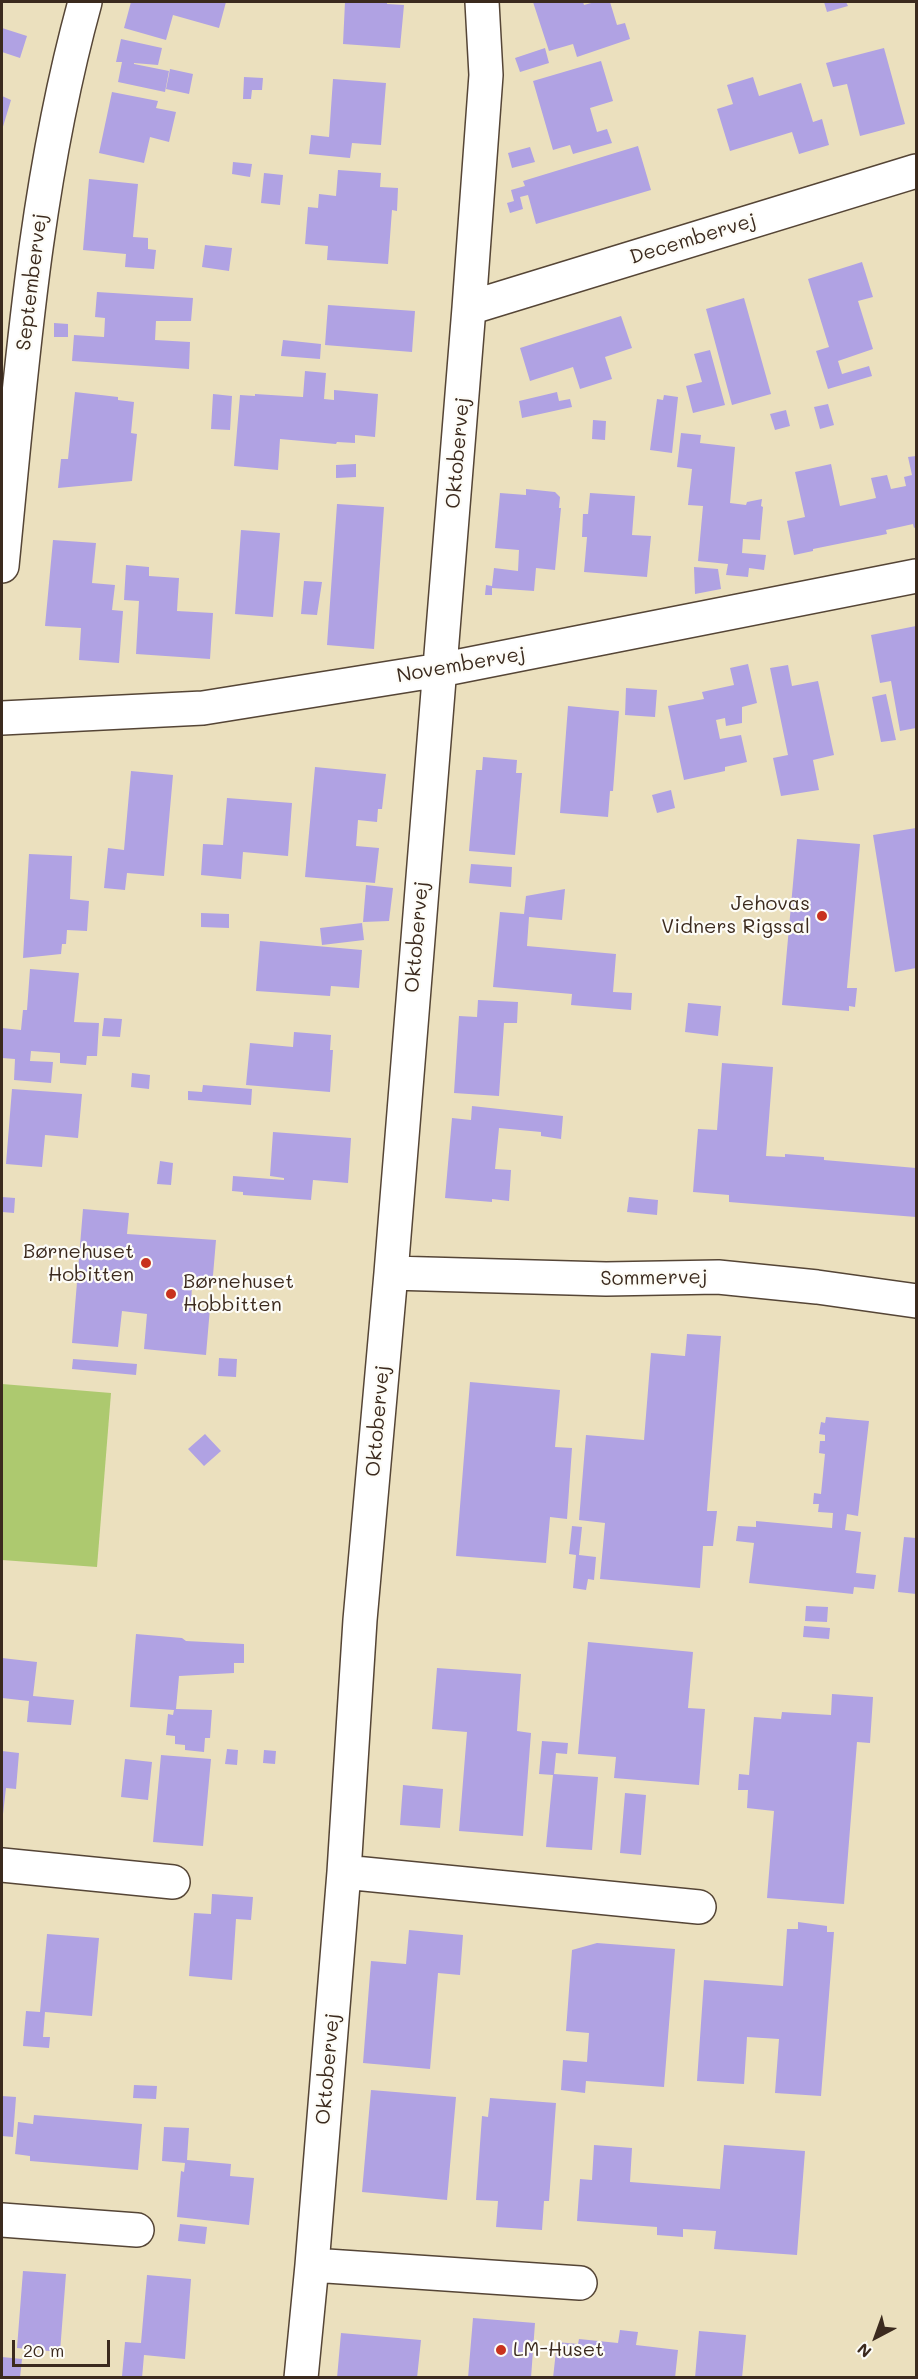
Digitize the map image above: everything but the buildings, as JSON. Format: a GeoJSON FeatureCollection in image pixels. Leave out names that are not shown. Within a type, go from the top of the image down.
{"type":"FeatureCollection","features":[{"type":"Feature","properties":{"kind":"street","name":"Septembervej"},"geometry":{"type":"LineString","coordinates":[[2,566],[32,265],[69,61],[85,2]]}},
{"type":"Feature","properties":{"kind":"street","name":"Oktobervej"},"geometry":{"type":"LineString","coordinates":[[301,2378],[344,1872],[360,1620],[391,1273],[422,867],[469,308],[486,75],[482,2]]}},
{"type":"Feature","properties":{"kind":"street","name":"Decembervej"},"geometry":{"type":"LineString","coordinates":[[469,308],[916,171]]}},
{"type":"Feature","properties":{"kind":"street","name":"Novembervej"},"geometry":{"type":"LineString","coordinates":[[2,718],[203,708],[440,670],[916,576]]}},
{"type":"Feature","properties":{"kind":"street","name":"Sommervej"},"geometry":{"type":"LineString","coordinates":[[391,1273],[606,1279],[718,1277],[817,1287],[916,1301]]}},
{"type":"Feature","properties":{"kind":"street"},"geometry":{"type":"LineString","coordinates":[[2,1865],[173,1882]]}},
{"type":"Feature","properties":{"kind":"street"},"geometry":{"type":"LineString","coordinates":[[344,1872],[699,1907]]}},
{"type":"Feature","properties":{"kind":"street"},"geometry":{"type":"LineString","coordinates":[[2,2220],[137,2230]]}},
{"type":"Feature","properties":{"kind":"street"},"geometry":{"type":"LineString","coordinates":[[312,2265],[580,2283]]}},
{"type":"Feature","properties":{"kind":"green space"},"geometry":{"type":"Polygon","coordinates":[[[2,1384],[111,1393],[97,1567],[2,1560],[2,1384]]]}},
{"type":"Feature","properties":{"kind":"place","name":"Jehovas Vidners Rigssal"},"geometry":{"type":"Point","coordinates":[822,916]}},
{"type":"Feature","properties":{"kind":"place","name":"Børnehuset Hobitten"},"geometry":{"type":"Point","coordinates":[146,1263]}},
{"type":"Feature","properties":{"kind":"place","name":"Børnehuset Hobbitten"},"geometry":{"type":"Point","coordinates":[171,1294]}},
{"type":"Feature","properties":{"kind":"place","name":"LM-Huset"},"geometry":{"type":"Point","coordinates":[501,2350]}}]}
